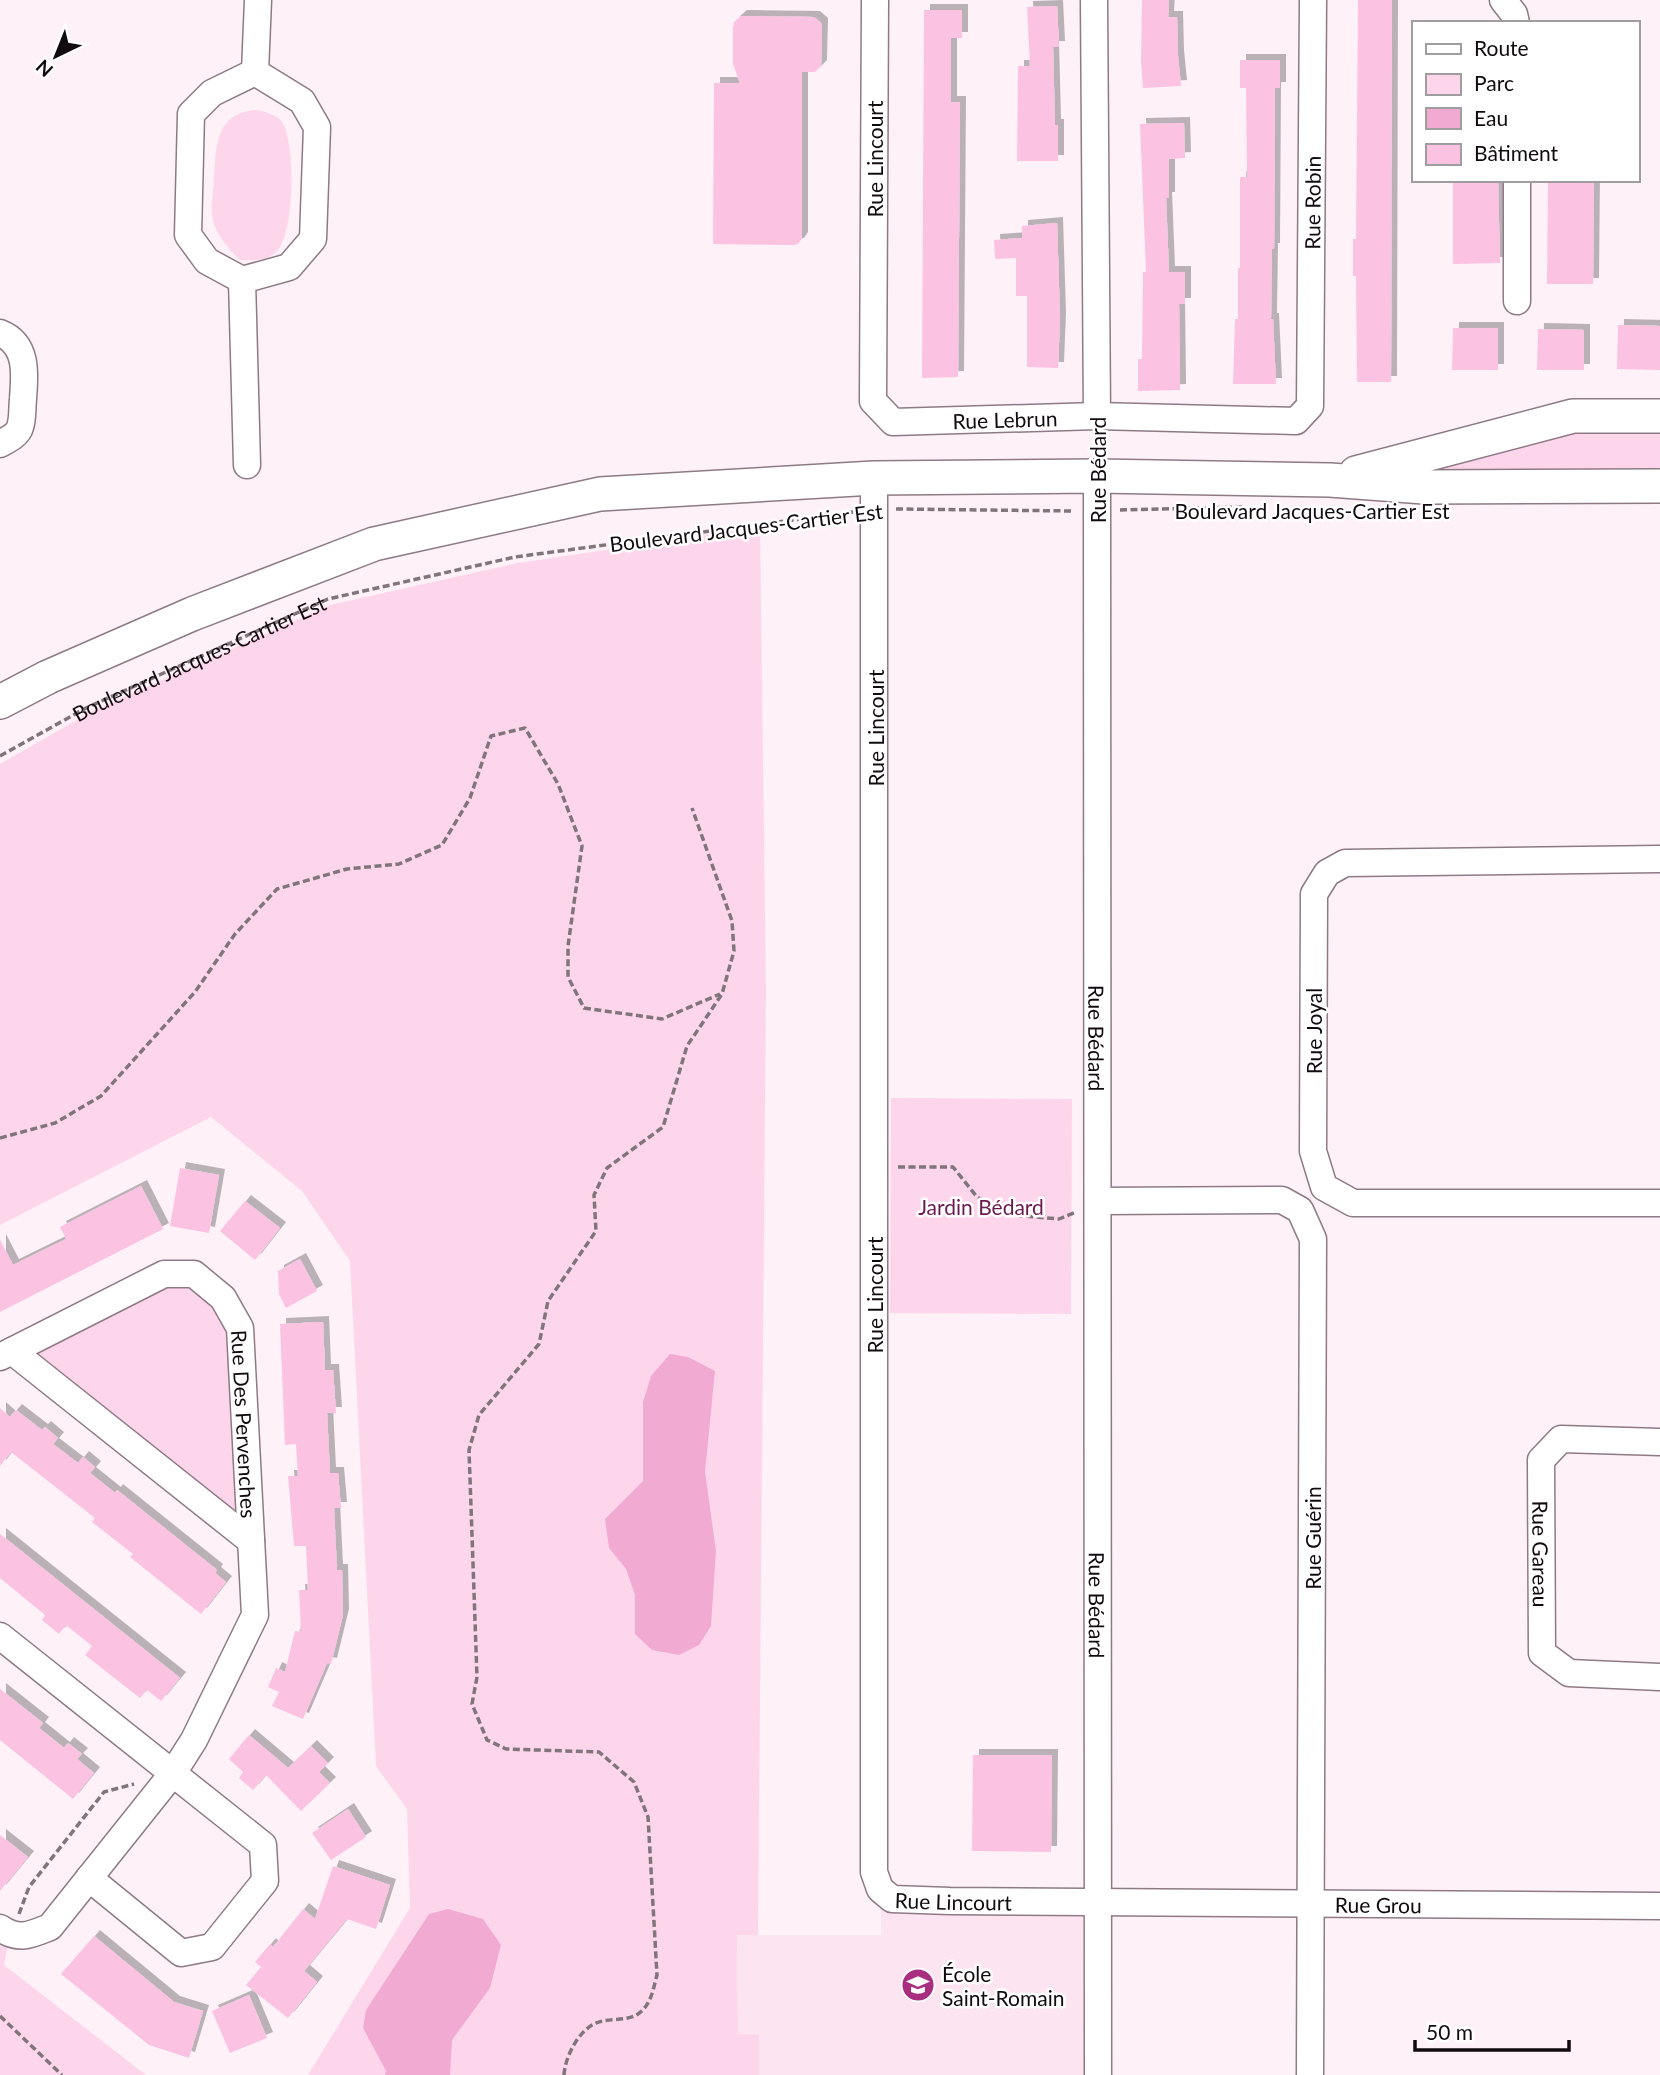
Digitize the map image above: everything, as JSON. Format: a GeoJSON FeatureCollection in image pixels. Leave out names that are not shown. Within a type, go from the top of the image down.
{"type":"FeatureCollection","features":[{"type":"Feature","properties":{"kind":"main road","name":"Boulevard Jacques-Cartier Est"},"geometry":{"type":"LineString","coordinates":[[1330,480],[1573,416],[1660,416]]}},
{"type":"Feature","properties":{"kind":"main road","name":"Boulevard Jacques-Cartier Est"},"geometry":{"type":"LineString","coordinates":[[0,702],[48,677],[192,614],[374,544],[600,494],[874,493],[1097,476],[1330,480],[1424,487],[1660,486]]}},
{"type":"Feature","properties":{"kind":"street"},"geometry":{"type":"LineString","coordinates":[[255,72],[258,0]]}},
{"type":"Feature","properties":{"kind":"street","name":"Rue Lincourt"},"geometry":{"type":"LineString","coordinates":[[873,401],[875,0]]}},
{"type":"Feature","properties":{"kind":"street","name":"Rue Bédard"},"geometry":{"type":"LineString","coordinates":[[1094,0],[1097,416]]}},
{"type":"Feature","properties":{"kind":"street","name":"Rue Robin"},"geometry":{"type":"LineString","coordinates":[[1310,406],[1313,0]]}},
{"type":"Feature","properties":{"kind":"street"},"geometry":{"type":"LineString","coordinates":[[1503,0],[1514,14],[1516,21]]}},
{"type":"Feature","properties":{"kind":"street"},"geometry":{"type":"LineString","coordinates":[[255,72],[302,101],[317,127],[313,239],[289,267],[242,280],[207,261],[188,235],[191,114],[212,93],[255,72]]}},
{"type":"Feature","properties":{"kind":"street"},"geometry":{"type":"LineString","coordinates":[[1517,182],[1517,301]]}},
{"type":"Feature","properties":{"kind":"street"},"geometry":{"type":"LineString","coordinates":[[242,280],[247,464]]}},
{"type":"Feature","properties":{"kind":"street"},"geometry":{"type":"LineString","coordinates":[[0,333],[17,344],[25,377],[20,428],[10,439],[0,444]]}},
{"type":"Feature","properties":{"kind":"street","name":"Rue Lebrun"},"geometry":{"type":"LineString","coordinates":[[873,401],[893,422],[1097,416],[1296,421],[1310,406]]}},
{"type":"Feature","properties":{"kind":"street","name":"Rue Bédard"},"geometry":{"type":"LineString","coordinates":[[1097,476],[1098,2075]]}},
{"type":"Feature","properties":{"kind":"street","name":"Rue Lincourt"},"geometry":{"type":"LineString","coordinates":[[874,493],[874,1872],[880,1889],[892,1899],[1098,1900]]}},
{"type":"Feature","properties":{"kind":"street","name":"Rue Joyal"},"geometry":{"type":"LineString","coordinates":[[1660,859],[1345,863],[1327,873],[1314,894],[1313,1152],[1324,1186],[1353,1203],[1660,1203]]}},
{"type":"Feature","properties":{"kind":"street","name":"Rue Guérin"},"geometry":{"type":"LineString","coordinates":[[1097,1201],[1282,1200],[1300,1210],[1313,1239],[1310,2075]]}},
{"type":"Feature","properties":{"kind":"street","name":"Rue Des Pervenches"},"geometry":{"type":"LineString","coordinates":[[5,1932],[29,1936],[50,1927],[173,1773],[194,1740],[255,1615],[240,1328],[223,1298],[194,1274],[164,1274],[6,1354],[251,1541]]}},
{"type":"Feature","properties":{"kind":"street","name":"Rue Gareau"},"geometry":{"type":"LineString","coordinates":[[1660,1442],[1561,1439],[1541,1460],[1541,1474],[1542,1653],[1569,1673],[1660,1677]]}},
{"type":"Feature","properties":{"kind":"street"},"geometry":{"type":"LineString","coordinates":[[0,1636],[263,1845],[265,1881],[212,1947],[181,1953],[89,1878]]}},
{"type":"Feature","properties":{"kind":"street","name":"Rue Grou"},"geometry":{"type":"LineString","coordinates":[[1098,1900],[1660,1906]]}},
{"type":"Feature","properties":{"kind":"path","name":"Boulevard Jacques-Cartier Est"},"geometry":{"type":"LineString","coordinates":[[0,756],[86,708],[328,599],[515,557],[874,493],[1097,511],[1250,507]]}},
{"type":"Feature","properties":{"kind":"path"},"geometry":{"type":"LineString","coordinates":[[0,1138],[55,1124],[101,1096],[195,992],[235,934],[277,889],[347,869],[399,864],[442,845],[470,798],[491,736],[526,728],[558,784],[582,846],[568,946],[568,977],[584,1008],[662,1019],[722,994]]}},
{"type":"Feature","properties":{"kind":"path"},"geometry":{"type":"LineString","coordinates":[[564,2075],[564,2068],[578,2039],[595,2024],[637,2015],[651,2000],[657,1975],[648,1818],[634,1782],[599,1752],[506,1749],[487,1740],[472,1704],[477,1677],[469,1450],[479,1415],[539,1344],[548,1301],[596,1231],[594,1195],[607,1168],[663,1127],[687,1046],[722,994],[734,951],[733,922],[692,808]]}},
{"type":"Feature","properties":{"kind":"path"},"geometry":{"type":"LineString","coordinates":[[874,1166],[953,1167],[977,1197],[1012,1215],[1059,1219],[1097,1201]]}},
{"type":"Feature","properties":{"kind":"path"},"geometry":{"type":"LineString","coordinates":[[5,1932],[29,1887],[104,1792],[173,1773]]}},
{"type":"Feature","properties":{"kind":"path"},"geometry":{"type":"LineString","coordinates":[[0,2016],[62,2075]]}},
{"type":"Feature","properties":{"kind":"shaded area","name":"École Saint-Romain"},"geometry":{"type":"Polygon","coordinates":[[[881,1889],[1098,1900],[1098,2075],[759,2075],[759,2035],[738,2035],[737,1935],[881,1935],[881,1889]]]}},
{"type":"Feature","properties":{"kind":"green space"},"geometry":{"type":"Polygon","coordinates":[[[258,110],[277,117],[287,133],[291,167],[290,209],[287,227],[276,252],[263,259],[240,260],[222,240],[213,221],[217,145],[225,125],[233,117],[258,110]]]}},
{"type":"Feature","properties":{"kind":"green space"},"geometry":{"type":"Polygon","coordinates":[[[1553,432],[1660,432],[1660,473],[1417,480],[1417,469],[1553,432]]]}},
{"type":"Feature","properties":{"kind":"green space"},"geometry":{"type":"Polygon","coordinates":[[[760,527],[766,990],[758,1935],[737,1935],[738,2034],[759,2035],[759,2075],[308,2075],[410,1908],[407,1809],[376,1766],[350,1261],[302,1191],[211,1117],[0,1225],[0,764],[89,713],[330,605],[518,563],[760,527]]]}},
{"type":"Feature","properties":{"kind":"green space","name":"Jardin Bédard"},"geometry":{"type":"Polygon","coordinates":[[[891,1098],[1072,1099],[1071,1314],[890,1313],[891,1098]]]}},
{"type":"Feature","properties":{"kind":"green space"},"geometry":{"type":"Polygon","coordinates":[[[194,1274],[240,1328],[251,1541],[12,1351],[194,1274]]]}},
{"type":"Feature","properties":{"kind":"green space"},"geometry":{"type":"Polygon","coordinates":[[[0,1928],[10,1935],[4,1965],[146,2075],[0,2075],[0,1928]]]}},
{"type":"Feature","properties":{"kind":"water"},"geometry":{"type":"Polygon","coordinates":[[[670,1354],[688,1357],[715,1371],[705,1472],[716,1551],[711,1626],[699,1645],[679,1655],[652,1650],[635,1634],[635,1595],[626,1569],[609,1548],[605,1519],[643,1481],[643,1402],[651,1376],[670,1354]]]}},
{"type":"Feature","properties":{"kind":"water"},"geometry":{"type":"Polygon","coordinates":[[[448,1909],[483,1919],[501,1945],[490,1988],[452,2040],[450,2075],[385,2075],[386,2071],[363,2028],[366,2010],[429,1914],[448,1909]]]}},
{"type":"Feature","properties":{"kind":"building"},"geometry":{"type":"Polygon","coordinates":[[[1142,0],[1169,0],[1168,17],[1177,17],[1181,86],[1143,88],[1142,0]]]}},
{"type":"Feature","properties":{"kind":"building"},"geometry":{"type":"Polygon","coordinates":[[[1358,0],[1392,0],[1391,382],[1357,382],[1353,239],[1356,239],[1358,0]]]}},
{"type":"Feature","properties":{"kind":"building"},"geometry":{"type":"Polygon","coordinates":[[[1057,6],[1059,47],[1053,47],[1058,161],[1017,161],[1018,66],[1030,66],[1027,7],[1057,6]]]}},
{"type":"Feature","properties":{"kind":"building"},"geometry":{"type":"Polygon","coordinates":[[[924,10],[962,10],[962,38],[951,38],[951,102],[960,102],[958,377],[922,378],[924,10]]]}},
{"type":"Feature","properties":{"kind":"building"},"geometry":{"type":"Polygon","coordinates":[[[741,16],[814,17],[822,24],[821,66],[815,72],[802,72],[802,238],[798,244],[713,244],[714,83],[740,83],[733,64],[733,27],[734,22],[741,16]]]}},
{"type":"Feature","properties":{"kind":"building"},"geometry":{"type":"Polygon","coordinates":[[[1240,60],[1280,60],[1280,88],[1275,88],[1271,319],[1276,384],[1233,384],[1240,268],[1240,177],[1247,177],[1246,88],[1240,88],[1240,60]]]}},
{"type":"Feature","properties":{"kind":"building"},"geometry":{"type":"Polygon","coordinates":[[[1184,123],[1185,158],[1169,159],[1169,198],[1166,198],[1169,272],[1185,272],[1185,304],[1179,304],[1180,390],[1138,391],[1138,359],[1142,359],[1143,272],[1146,272],[1140,124],[1184,123]]]}},
{"type":"Feature","properties":{"kind":"building"},"geometry":{"type":"Polygon","coordinates":[[[1453,182],[1498,182],[1500,263],[1453,264],[1453,182]]]}},
{"type":"Feature","properties":{"kind":"building"},"geometry":{"type":"Polygon","coordinates":[[[1548,182],[1594,182],[1593,284],[1547,284],[1548,182]]]}},
{"type":"Feature","properties":{"kind":"building"},"geometry":{"type":"Polygon","coordinates":[[[1057,223],[1060,319],[1058,368],[1027,367],[1027,296],[1016,296],[1016,258],[995,259],[994,240],[1022,238],[1022,226],[1057,223]]]}},
{"type":"Feature","properties":{"kind":"building"},"geometry":{"type":"Polygon","coordinates":[[[1618,325],[1660,326],[1660,370],[1617,369],[1618,325]]]}},
{"type":"Feature","properties":{"kind":"building"},"geometry":{"type":"Polygon","coordinates":[[[1453,328],[1498,328],[1498,370],[1452,370],[1453,328]]]}},
{"type":"Feature","properties":{"kind":"building"},"geometry":{"type":"Polygon","coordinates":[[[1538,329],[1584,330],[1584,370],[1537,370],[1538,329]]]}},
{"type":"Feature","properties":{"kind":"building"},"geometry":{"type":"Polygon","coordinates":[[[180,1168],[219,1175],[209,1233],[170,1226],[180,1168]]]}},
{"type":"Feature","properties":{"kind":"building"},"geometry":{"type":"Polygon","coordinates":[[[141,1186],[163,1229],[0,1312],[0,1240],[13,1265],[66,1239],[60,1227],[141,1186]]]}},
{"type":"Feature","properties":{"kind":"building"},"geometry":{"type":"Polygon","coordinates":[[[245,1201],[280,1228],[255,1260],[220,1231],[245,1201]]]}},
{"type":"Feature","properties":{"kind":"building"},"geometry":{"type":"Polygon","coordinates":[[[300,1259],[317,1291],[286,1308],[279,1294],[278,1271],[300,1259]]]}},
{"type":"Feature","properties":{"kind":"building"},"geometry":{"type":"Polygon","coordinates":[[[323,1322],[325,1370],[333,1370],[336,1413],[327,1413],[330,1473],[338,1473],[341,1508],[334,1508],[337,1570],[342,1570],[343,1615],[331,1664],[327,1663],[303,1719],[272,1706],[279,1692],[268,1687],[276,1668],[285,1672],[295,1631],[301,1632],[299,1590],[308,1590],[306,1546],[294,1546],[288,1476],[298,1476],[296,1444],[285,1445],[280,1324],[323,1322]]]}},
{"type":"Feature","properties":{"kind":"building"},"geometry":{"type":"Polygon","coordinates":[[[0,1408],[10,1417],[16,1410],[42,1430],[45,1427],[58,1438],[53,1444],[78,1463],[83,1457],[95,1467],[90,1473],[115,1493],[117,1490],[217,1570],[215,1573],[226,1582],[201,1614],[130,1557],[133,1554],[92,1522],[95,1518],[11,1452],[0,1466],[0,1408]]]}},
{"type":"Feature","properties":{"kind":"building"},"geometry":{"type":"Polygon","coordinates":[[[0,1534],[180,1678],[161,1701],[147,1690],[140,1698],[85,1655],[92,1646],[66,1625],[59,1634],[42,1620],[45,1615],[0,1578],[0,1534]]]}},
{"type":"Feature","properties":{"kind":"building"},"geometry":{"type":"Polygon","coordinates":[[[0,1689],[43,1723],[39,1728],[64,1748],[68,1743],[82,1754],[77,1759],[94,1773],[73,1799],[0,1740],[0,1689]]]}},
{"type":"Feature","properties":{"kind":"building"},"geometry":{"type":"Polygon","coordinates":[[[249,1735],[288,1768],[311,1746],[328,1763],[319,1772],[330,1783],[301,1811],[266,1775],[253,1790],[239,1778],[243,1772],[229,1759],[249,1735]]]}},
{"type":"Feature","properties":{"kind":"building"},"geometry":{"type":"Polygon","coordinates":[[[973,1755],[1052,1755],[1051,1852],[972,1851],[973,1755]]]}},
{"type":"Feature","properties":{"kind":"building"},"geometry":{"type":"Polygon","coordinates":[[[348,1809],[366,1837],[331,1860],[312,1833],[348,1809]]]}},
{"type":"Feature","properties":{"kind":"building"},"geometry":{"type":"Polygon","coordinates":[[[0,1835],[28,1857],[0,1891],[0,1835]]]}},
{"type":"Feature","properties":{"kind":"building"},"geometry":{"type":"Polygon","coordinates":[[[333,1866],[390,1885],[376,1929],[347,1919],[304,1971],[317,1982],[288,2018],[246,1985],[261,1967],[255,1962],[270,1944],[273,1947],[303,1909],[315,1919],[333,1866]]]}},
{"type":"Feature","properties":{"kind":"building"},"geometry":{"type":"Polygon","coordinates":[[[94,1936],[174,2002],[203,2011],[189,2058],[149,2045],[61,1974],[94,1936]]]}},
{"type":"Feature","properties":{"kind":"building"},"geometry":{"type":"Polygon","coordinates":[[[249,1995],[267,2038],[230,2053],[212,2011],[249,1995]]]}},
{"type":"Feature","properties":{"kind":"place","name":"École Saint-Romain"},"geometry":{"type":"Point","coordinates":[918,1985]}}]}
